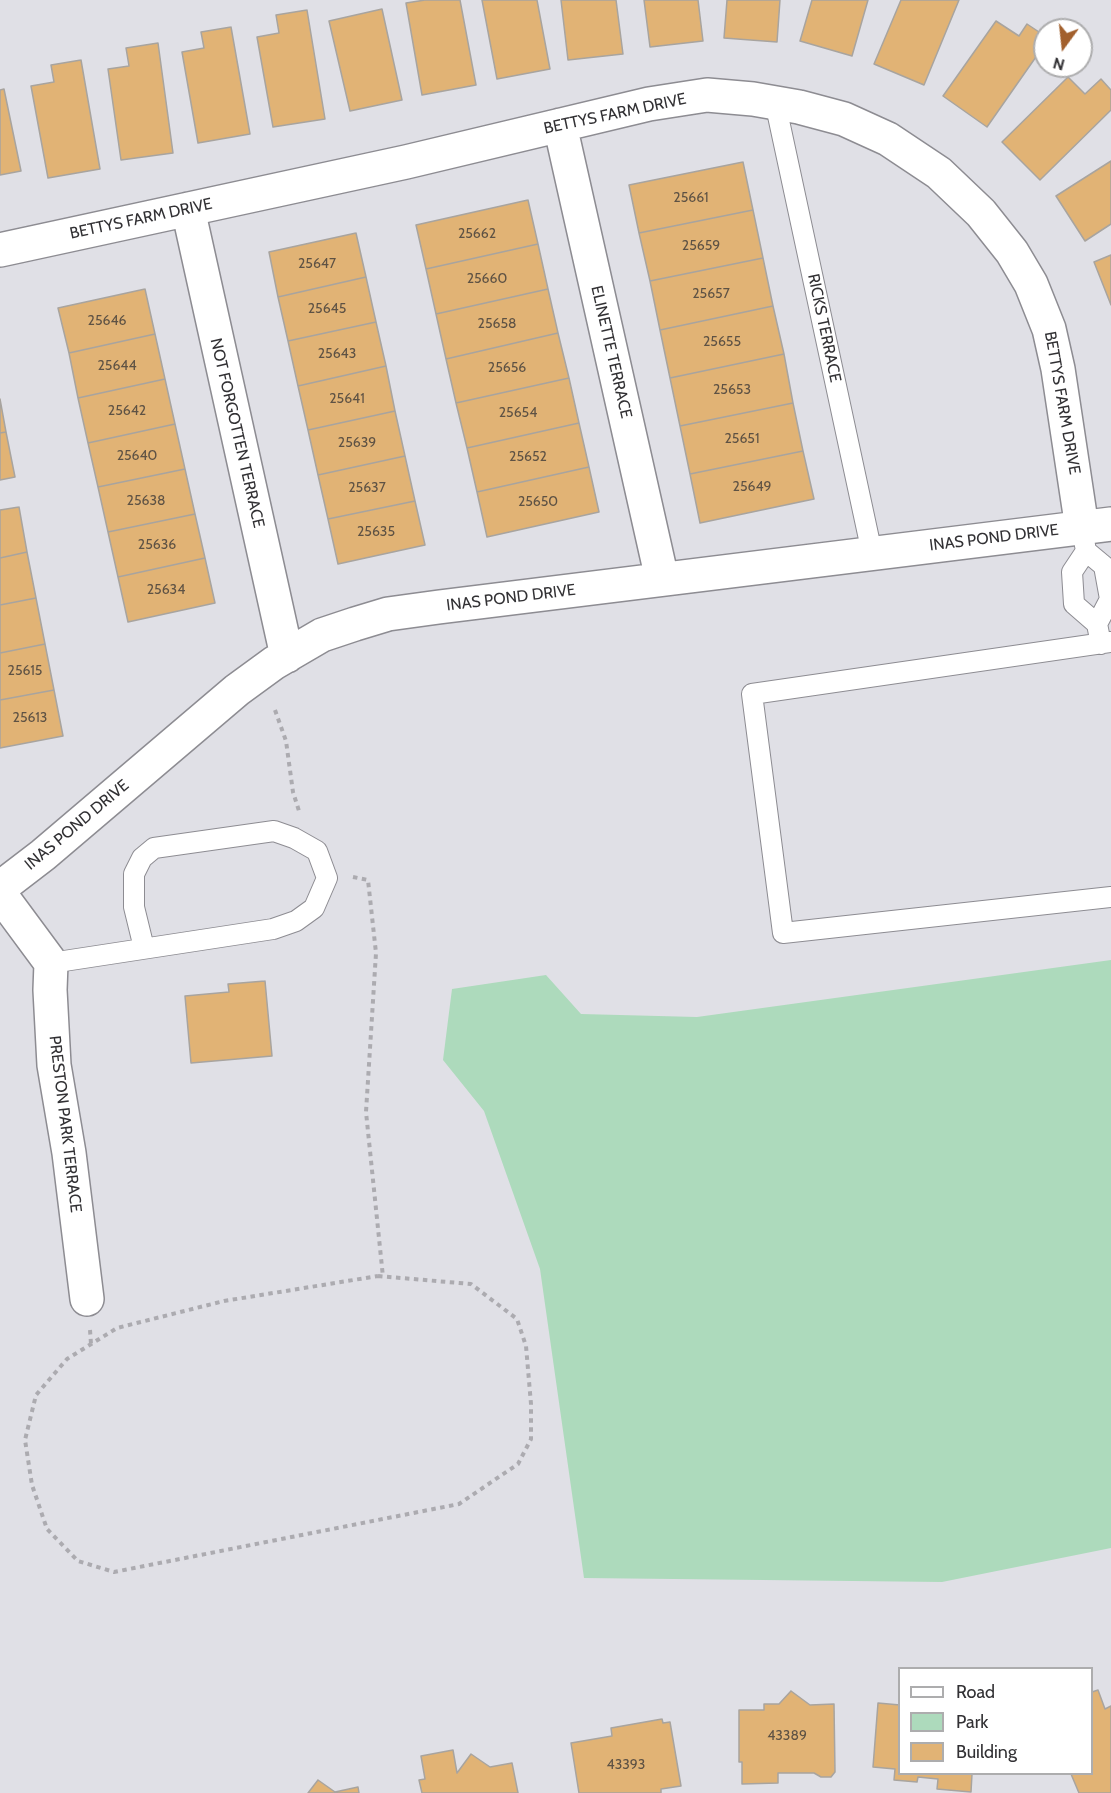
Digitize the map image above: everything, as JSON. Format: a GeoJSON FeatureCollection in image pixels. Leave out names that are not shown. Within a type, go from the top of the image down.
{"type":"FeatureCollection","features":[{"type":"Feature","properties":{"kind":"street","name":"BETTYS FARM DRIVE"},"geometry":{"type":"LineString","coordinates":[[0,250],[406,162],[649,104],[707,95],[775,102],[799,107],[844,119],[888,139],[939,173],[981,213],[1012,252],[1031,284],[1049,329],[1093,534]]}},
{"type":"Feature","properties":{"kind":"street","name":"ELINETTE TERRACE"},"geometry":{"type":"LineString","coordinates":[[560,125],[662,579]]}},
{"type":"Feature","properties":{"kind":"street","name":"NOT FORGOTTEN TERRACE"},"geometry":{"type":"LineString","coordinates":[[188,209],[287,656]]}},
{"type":"Feature","properties":{"kind":"street","name":"INAS POND DRIVE"},"geometry":{"type":"LineString","coordinates":[[0,888],[43,855],[237,690],[322,635],[388,614],[872,553],[1093,534]]}},
{"type":"Feature","properties":{"kind":"street"},"geometry":{"type":"LineString","coordinates":[[0,894],[51,963]]}},
{"type":"Feature","properties":{"kind":"street","name":"PRESTON PARK TERRACE"},"geometry":{"type":"LineString","coordinates":[[51,963],[54,1065],[69,1153],[87,1299]]}},
{"type":"Feature","properties":{"kind":"lane","name":"RICKS TERRACE"},"geometry":{"type":"LineString","coordinates":[[775,102],[872,553]]}},
{"type":"Feature","properties":{"kind":"lane"},"geometry":{"type":"LineString","coordinates":[[1093,534],[1104,566],[1110,599],[1097,624]]}},
{"type":"Feature","properties":{"kind":"lane"},"geometry":{"type":"LineString","coordinates":[[1093,534],[1072,572],[1074,604],[1097,624],[1106,643],[752,694],[783,933],[1111,897]]}},
{"type":"Feature","properties":{"kind":"lane"},"geometry":{"type":"LineString","coordinates":[[51,963],[273,929],[296,921],[314,908],[327,878],[317,851],[294,838],[274,831],[154,848],[141,858],[134,874],[134,907],[144,948]]}},
{"type":"Feature","properties":{"kind":"path"},"geometry":{"type":"LineString","coordinates":[[275,710],[286,741],[293,792],[302,822]]}},
{"type":"Feature","properties":{"kind":"path"},"geometry":{"type":"LineString","coordinates":[[345,876],[368,880],[376,953],[366,1112],[383,1277]]}},
{"type":"Feature","properties":{"kind":"path"},"geometry":{"type":"LineString","coordinates":[[383,1277],[471,1284],[517,1319],[526,1346],[531,1404],[531,1439],[518,1464],[459,1504],[114,1572],[78,1561],[47,1529],[32,1485],[25,1440],[36,1395],[67,1359],[117,1328],[224,1300],[383,1277]]}},
{"type":"Feature","properties":{"kind":"green space"},"geometry":{"type":"Polygon","coordinates":[[[1111,960],[1111,1548],[942,1582],[584,1578],[540,1269],[484,1111],[443,1060],[452,989],[546,975],[581,1014],[697,1017],[1111,960]]]}},
{"type":"Feature","properties":{"kind":"building"},"geometry":{"type":"Polygon","coordinates":[[[425,0],[460,0],[476,85],[422,95],[406,3],[425,0]]]}},
{"type":"Feature","properties":{"kind":"building"},"geometry":{"type":"Polygon","coordinates":[[[482,0],[537,0],[550,69],[497,79],[482,0]]]}},
{"type":"Feature","properties":{"kind":"building"},"geometry":{"type":"Polygon","coordinates":[[[561,0],[616,0],[623,54],[568,60],[561,0]]]}},
{"type":"Feature","properties":{"kind":"building"},"geometry":{"type":"Polygon","coordinates":[[[644,0],[698,0],[703,41],[650,47],[644,0]]]}},
{"type":"Feature","properties":{"kind":"building"},"geometry":{"type":"Polygon","coordinates":[[[727,0],[780,0],[777,42],[724,38],[727,0]]]}},
{"type":"Feature","properties":{"kind":"building"},"geometry":{"type":"Polygon","coordinates":[[[812,0],[868,0],[852,56],[800,41],[812,0]]]}},
{"type":"Feature","properties":{"kind":"building"},"geometry":{"type":"Polygon","coordinates":[[[901,0],[959,0],[924,85],[874,64],[901,0]]]}},
{"type":"Feature","properties":{"kind":"building"},"geometry":{"type":"Polygon","coordinates":[[[382,9],[402,100],[350,111],[329,21],[382,9]]]}},
{"type":"Feature","properties":{"kind":"building"},"geometry":{"type":"Polygon","coordinates":[[[307,10],[325,119],[273,127],[257,37],[279,33],[276,15],[307,10]]]}},
{"type":"Feature","properties":{"kind":"building"},"geometry":{"type":"Polygon","coordinates":[[[996,21],[1019,36],[1027,24],[1033,28],[1033,61],[987,127],[943,96],[996,21]]]}},
{"type":"Feature","properties":{"kind":"building"},"geometry":{"type":"Polygon","coordinates":[[[231,27],[250,134],[198,143],[182,52],[204,48],[201,32],[231,27]]]}},
{"type":"Feature","properties":{"kind":"building"},"geometry":{"type":"Polygon","coordinates":[[[158,43],[173,153],[121,160],[108,69],[129,66],[126,48],[158,43]]]}},
{"type":"Feature","properties":{"kind":"building"},"geometry":{"type":"Polygon","coordinates":[[[81,60],[100,169],[48,178],[31,86],[54,82],[51,65],[81,60]]]}},
{"type":"Feature","properties":{"kind":"building"},"geometry":{"type":"Polygon","coordinates":[[[1067,78],[1085,94],[1101,79],[1111,90],[1111,110],[1040,180],[1002,142],[1067,78]]]}},
{"type":"Feature","properties":{"kind":"building"},"geometry":{"type":"Polygon","coordinates":[[[4,89],[21,171],[0,175],[0,90],[4,89]]]}},
{"type":"Feature","properties":{"kind":"building"},"geometry":{"type":"Polygon","coordinates":[[[1111,161],[1111,224],[1085,241],[1056,196],[1111,161]]]}},
{"type":"Feature","properties":{"kind":"building"},"geometry":{"type":"Polygon","coordinates":[[[743,162],[753,210],[639,233],[629,185],[743,162]]]}},
{"type":"Feature","properties":{"kind":"building"},"geometry":{"type":"Polygon","coordinates":[[[528,200],[538,244],[426,269],[416,225],[528,200]]]}},
{"type":"Feature","properties":{"kind":"building"},"geometry":{"type":"Polygon","coordinates":[[[753,210],[763,258],[650,281],[639,233],[753,210]]]}},
{"type":"Feature","properties":{"kind":"building"},"geometry":{"type":"Polygon","coordinates":[[[356,233],[366,277],[278,297],[269,252],[356,233]]]}},
{"type":"Feature","properties":{"kind":"building"},"geometry":{"type":"Polygon","coordinates":[[[538,244],[548,289],[436,314],[426,269],[538,244]]]}},
{"type":"Feature","properties":{"kind":"building"},"geometry":{"type":"Polygon","coordinates":[[[1111,255],[1111,305],[1094,262],[1111,255]]]}},
{"type":"Feature","properties":{"kind":"building"},"geometry":{"type":"Polygon","coordinates":[[[763,258],[773,306],[660,330],[650,281],[763,258]]]}},
{"type":"Feature","properties":{"kind":"building"},"geometry":{"type":"Polygon","coordinates":[[[366,277],[376,322],[288,341],[278,297],[366,277]]]}},
{"type":"Feature","properties":{"kind":"building"},"geometry":{"type":"Polygon","coordinates":[[[145,289],[155,334],[69,353],[58,308],[145,289]]]}},
{"type":"Feature","properties":{"kind":"building"},"geometry":{"type":"Polygon","coordinates":[[[548,289],[558,333],[446,359],[436,314],[548,289]]]}},
{"type":"Feature","properties":{"kind":"building"},"geometry":{"type":"Polygon","coordinates":[[[773,306],[784,354],[670,378],[660,330],[773,306]]]}},
{"type":"Feature","properties":{"kind":"building"},"geometry":{"type":"Polygon","coordinates":[[[376,322],[386,366],[298,386],[288,341],[376,322]]]}},
{"type":"Feature","properties":{"kind":"building"},"geometry":{"type":"Polygon","coordinates":[[[558,333],[569,378],[456,403],[446,359],[558,333]]]}},
{"type":"Feature","properties":{"kind":"building"},"geometry":{"type":"Polygon","coordinates":[[[155,334],[165,379],[78,398],[69,353],[155,334]]]}},
{"type":"Feature","properties":{"kind":"building"},"geometry":{"type":"Polygon","coordinates":[[[784,354],[793,403],[680,426],[670,378],[784,354]]]}},
{"type":"Feature","properties":{"kind":"building"},"geometry":{"type":"Polygon","coordinates":[[[386,366],[395,411],[308,430],[298,386],[386,366]]]}},
{"type":"Feature","properties":{"kind":"building"},"geometry":{"type":"Polygon","coordinates":[[[569,378],[579,423],[467,448],[456,403],[569,378]]]}},
{"type":"Feature","properties":{"kind":"building"},"geometry":{"type":"Polygon","coordinates":[[[165,379],[175,424],[88,443],[78,398],[165,379]]]}},
{"type":"Feature","properties":{"kind":"building"},"geometry":{"type":"Polygon","coordinates":[[[0,399],[6,432],[0,433],[0,399]]]}},
{"type":"Feature","properties":{"kind":"building"},"geometry":{"type":"Polygon","coordinates":[[[793,403],[803,451],[690,474],[680,426],[793,403]]]}},
{"type":"Feature","properties":{"kind":"building"},"geometry":{"type":"Polygon","coordinates":[[[395,411],[405,456],[318,475],[308,430],[395,411]]]}},
{"type":"Feature","properties":{"kind":"building"},"geometry":{"type":"Polygon","coordinates":[[[579,423],[589,467],[477,492],[467,448],[579,423]]]}},
{"type":"Feature","properties":{"kind":"building"},"geometry":{"type":"Polygon","coordinates":[[[175,424],[185,469],[98,487],[88,443],[175,424]]]}},
{"type":"Feature","properties":{"kind":"building"},"geometry":{"type":"Polygon","coordinates":[[[6,432],[15,477],[0,480],[0,433],[6,432]]]}},
{"type":"Feature","properties":{"kind":"building"},"geometry":{"type":"Polygon","coordinates":[[[803,451],[814,499],[700,523],[690,474],[803,451]]]}},
{"type":"Feature","properties":{"kind":"building"},"geometry":{"type":"Polygon","coordinates":[[[405,456],[415,501],[328,519],[318,475],[405,456]]]}},
{"type":"Feature","properties":{"kind":"building"},"geometry":{"type":"Polygon","coordinates":[[[589,467],[599,512],[487,537],[477,492],[589,467]]]}},
{"type":"Feature","properties":{"kind":"building"},"geometry":{"type":"Polygon","coordinates":[[[185,469],[195,514],[108,532],[98,487],[185,469]]]}},
{"type":"Feature","properties":{"kind":"building"},"geometry":{"type":"Polygon","coordinates":[[[415,501],[425,545],[338,564],[328,519],[415,501]]]}},
{"type":"Feature","properties":{"kind":"building"},"geometry":{"type":"Polygon","coordinates":[[[19,507],[27,552],[0,558],[0,510],[19,507]]]}},
{"type":"Feature","properties":{"kind":"building"},"geometry":{"type":"Polygon","coordinates":[[[195,514],[205,558],[118,577],[108,532],[195,514]]]}},
{"type":"Feature","properties":{"kind":"building"},"geometry":{"type":"Polygon","coordinates":[[[27,552],[36,598],[0,605],[0,558],[27,552]]]}},
{"type":"Feature","properties":{"kind":"building"},"geometry":{"type":"Polygon","coordinates":[[[205,558],[215,603],[128,622],[118,577],[205,558]]]}},
{"type":"Feature","properties":{"kind":"building"},"geometry":{"type":"Polygon","coordinates":[[[36,598],[45,644],[0,653],[0,605],[36,598]]]}},
{"type":"Feature","properties":{"kind":"building"},"geometry":{"type":"Polygon","coordinates":[[[45,644],[54,690],[0,700],[0,653],[45,644]]]}},
{"type":"Feature","properties":{"kind":"building"},"geometry":{"type":"Polygon","coordinates":[[[54,690],[63,736],[0,748],[0,700],[54,690]]]}},
{"type":"Feature","properties":{"kind":"building"},"geometry":{"type":"Polygon","coordinates":[[[265,981],[272,1056],[191,1063],[185,996],[229,992],[228,984],[265,981]]]}},
{"type":"Feature","properties":{"kind":"building"},"geometry":{"type":"Polygon","coordinates":[[[1098,1690],[1105,1709],[1111,1706],[1111,1793],[1079,1793],[1071,1775],[1093,1775],[1093,1692],[1098,1690]]]}},
{"type":"Feature","properties":{"kind":"building"},"geometry":{"type":"Polygon","coordinates":[[[791,1691],[810,1705],[834,1704],[835,1772],[831,1777],[821,1777],[814,1773],[778,1773],[778,1783],[742,1784],[742,1762],[739,1762],[739,1710],[764,1710],[764,1704],[779,1704],[791,1691]]]}},
{"type":"Feature","properties":{"kind":"building"},"geometry":{"type":"Polygon","coordinates":[[[878,1703],[898,1705],[898,1775],[972,1775],[971,1792],[937,1789],[938,1779],[918,1777],[917,1782],[894,1780],[895,1769],[873,1767],[878,1703]]]}},
{"type":"Feature","properties":{"kind":"building"},"geometry":{"type":"Polygon","coordinates":[[[662,1719],[663,1723],[670,1722],[681,1786],[661,1789],[661,1793],[579,1793],[571,1743],[612,1736],[611,1728],[662,1719]]]}},
{"type":"Feature","properties":{"kind":"building"},"geometry":{"type":"Polygon","coordinates":[[[453,1750],[457,1773],[471,1754],[490,1767],[512,1763],[518,1793],[422,1793],[419,1780],[425,1779],[421,1756],[453,1750]]]}},
{"type":"Feature","properties":{"kind":"building"},"geometry":{"type":"Polygon","coordinates":[[[318,1780],[335,1792],[358,1787],[359,1793],[308,1793],[318,1780]]]}}]}
